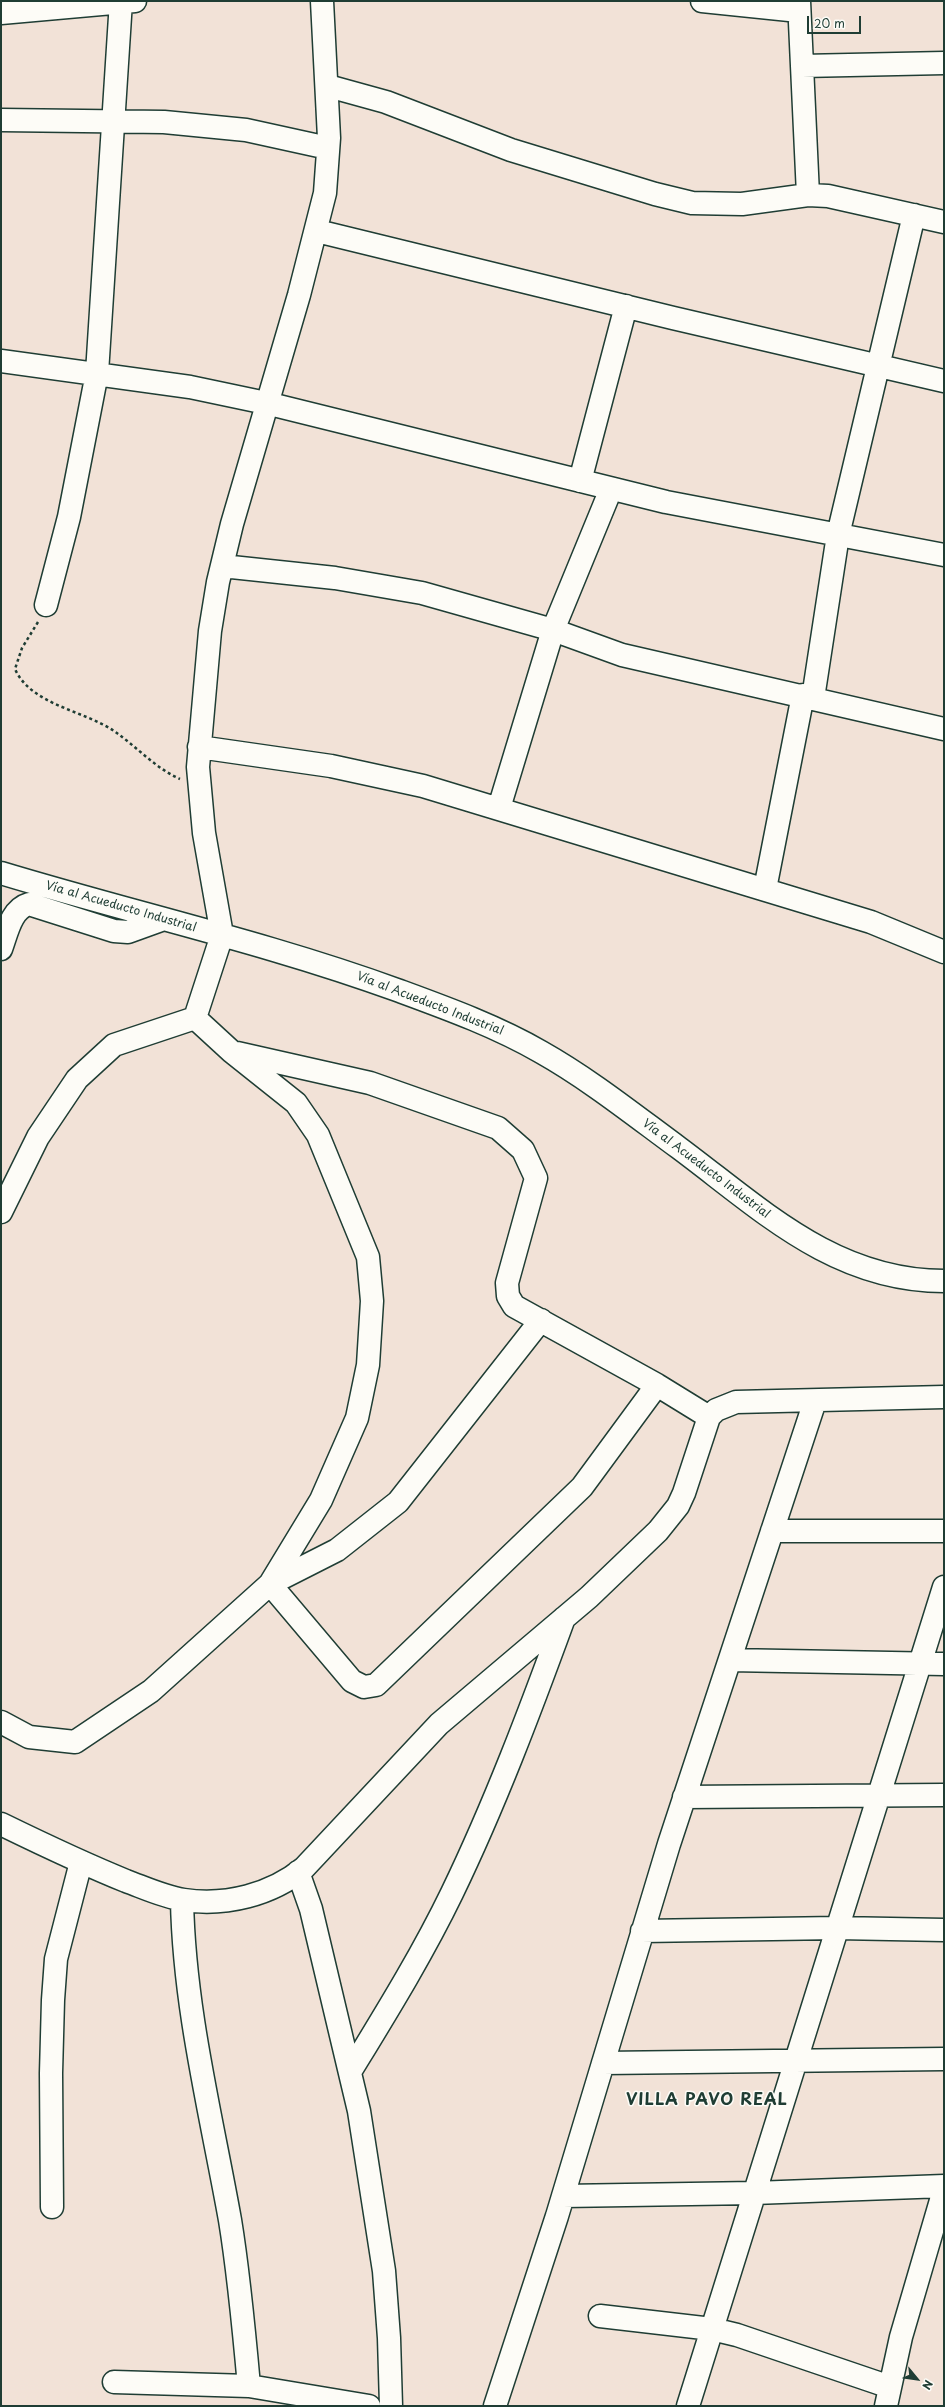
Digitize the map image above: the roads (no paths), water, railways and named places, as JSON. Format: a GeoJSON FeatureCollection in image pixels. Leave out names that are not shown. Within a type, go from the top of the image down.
{"type":"FeatureCollection","features":[{"type":"Feature","properties":{"kind":"street"},"geometry":{"type":"LineString","coordinates":[[1,13],[126,1],[114,121],[97,373],[70,517],[46,605]]}},
{"type":"Feature","properties":{"kind":"street"},"geometry":{"type":"LineString","coordinates":[[195,1018],[222,935],[210,873],[199,784],[199,747],[210,631],[222,566],[266,403],[317,231],[325,193],[328,148],[328,86],[322,1]]}},
{"type":"Feature","properties":{"kind":"street"},"geometry":{"type":"LineString","coordinates":[[702,1],[799,6],[808,196]]}},
{"type":"Feature","properties":{"kind":"street"},"geometry":{"type":"LineString","coordinates":[[802,66],[944,63]]}},
{"type":"Feature","properties":{"kind":"street"},"geometry":{"type":"LineString","coordinates":[[328,86],[386,102],[511,150],[677,200],[718,205],[742,204],[808,196],[828,196],[852,200],[944,222]]}},
{"type":"Feature","properties":{"kind":"street"},"geometry":{"type":"LineString","coordinates":[[1,120],[164,122],[246,130],[328,148]]}},
{"type":"Feature","properties":{"kind":"street"},"geometry":{"type":"LineString","coordinates":[[765,889],[808,697],[838,535],[877,365],[914,215]]}},
{"type":"Feature","properties":{"kind":"street"},"geometry":{"type":"LineString","coordinates":[[317,231],[944,381]]}},
{"type":"Feature","properties":{"kind":"street"},"geometry":{"type":"LineString","coordinates":[[580,482],[626,306]]}},
{"type":"Feature","properties":{"kind":"street"},"geometry":{"type":"LineString","coordinates":[[1,361],[190,387],[266,403],[611,489],[745,518],[944,555]]}},
{"type":"Feature","properties":{"kind":"street"},"geometry":{"type":"LineString","coordinates":[[499,808],[553,630],[611,489]]}},
{"type":"Feature","properties":{"kind":"street"},"geometry":{"type":"LineString","coordinates":[[222,566],[335,578],[422,592],[553,630],[622,655],[944,729]]}},
{"type":"Feature","properties":{"kind":"street"},"geometry":{"type":"LineString","coordinates":[[199,747],[331,766],[423,786],[871,922],[944,952]]}},
{"type":"Feature","properties":{"kind":"street","name":"Vía al Acueducto Industrial"},"geometry":{"type":"LineString","coordinates":[[1,872],[336,968],[433,1003],[511,1036],[581,1077],[679,1148],[779,1224],[824,1252],[852,1264],[890,1275],[944,1281]]}},
{"type":"Feature","properties":{"kind":"street"},"geometry":{"type":"LineString","coordinates":[[1,950],[16,912],[22,906],[29,904],[114,931],[128,932],[164,919]]}},
{"type":"Feature","properties":{"kind":"street"},"geometry":{"type":"LineString","coordinates":[[195,1018],[232,1052],[296,1104],[318,1135],[368,1257],[372,1301],[368,1366],[357,1418],[321,1500],[270,1584]]}},
{"type":"Feature","properties":{"kind":"street"},"geometry":{"type":"LineString","coordinates":[[1,1212],[38,1137],[77,1080],[114,1045],[195,1018]]}},
{"type":"Feature","properties":{"kind":"street"},"geometry":{"type":"LineString","coordinates":[[232,1052],[370,1083],[498,1128],[523,1150],[536,1178],[507,1284],[508,1296],[514,1306],[657,1384],[709,1417]]}},
{"type":"Feature","properties":{"kind":"street"},"geometry":{"type":"LineString","coordinates":[[1,1722],[29,1737],[75,1742],[151,1691],[270,1584],[338,1550],[398,1502],[541,1320]]}},
{"type":"Feature","properties":{"kind":"street"},"geometry":{"type":"LineString","coordinates":[[270,1584],[352,1681],[364,1687],[376,1685],[582,1487],[657,1384]]}},
{"type":"Feature","properties":{"kind":"street"},"geometry":{"type":"LineString","coordinates":[[1,1824],[81,1862],[159,1894],[182,1900],[199,1902],[257,1894],[271,1890],[298,1872],[439,1724],[564,1617],[658,1532],[671,1516],[684,1493],[709,1417],[716,1410],[736,1402],[944,1397]]}},
{"type":"Feature","properties":{"kind":"street"},"geometry":{"type":"LineString","coordinates":[[495,2406],[563,2196],[642,1931],[684,1797],[815,1401]]}},
{"type":"Feature","properties":{"kind":"street"},"geometry":{"type":"LineString","coordinates":[[772,1531],[944,1531]]}},
{"type":"Feature","properties":{"kind":"street"},"geometry":{"type":"LineString","coordinates":[[688,2406],[944,1587]]}},
{"type":"Feature","properties":{"kind":"street"},"geometry":{"type":"LineString","coordinates":[[350,2072],[406,1980],[452,1893],[494,1800],[564,1617]]}},
{"type":"Feature","properties":{"kind":"street"},"geometry":{"type":"LineString","coordinates":[[730,1660],[944,1664]]}},
{"type":"Feature","properties":{"kind":"street"},"geometry":{"type":"LineString","coordinates":[[684,1797],[879,1794],[944,1795]]}},
{"type":"Feature","properties":{"kind":"street"},"geometry":{"type":"LineString","coordinates":[[52,2207],[51,2073],[53,2000],[58,1952],[81,1862]]}},
{"type":"Feature","properties":{"kind":"street"},"geometry":{"type":"LineString","coordinates":[[298,1872],[311,1909],[359,2111],[384,2271],[389,2338],[391,2406]]}},
{"type":"Feature","properties":{"kind":"street"},"geometry":{"type":"LineString","coordinates":[[182,1900],[183,1946],[188,1987],[230,2222],[242,2309],[249,2386]]}},
{"type":"Feature","properties":{"kind":"street"},"geometry":{"type":"LineString","coordinates":[[642,1931],[837,1928],[944,1930]]}},
{"type":"Feature","properties":{"kind":"street"},"geometry":{"type":"LineString","coordinates":[[603,2063],[796,2059],[944,2059]]}},
{"type":"Feature","properties":{"kind":"street"},"geometry":{"type":"LineString","coordinates":[[563,2196],[754,2194],[944,2186]]}},
{"type":"Feature","properties":{"kind":"street"},"geometry":{"type":"LineString","coordinates":[[600,2316],[712,2329],[756,2340],[888,2396],[903,2330],[944,2190]]}},
{"type":"Feature","properties":{"kind":"street"},"geometry":{"type":"LineString","coordinates":[[114,2382],[249,2386],[369,2406]]}},
{"type":"Feature","properties":{"kind":"district","name":"VILLA PAVO REAL"},"geometry":{"type":"Point","coordinates":[707,2101]}}]}
